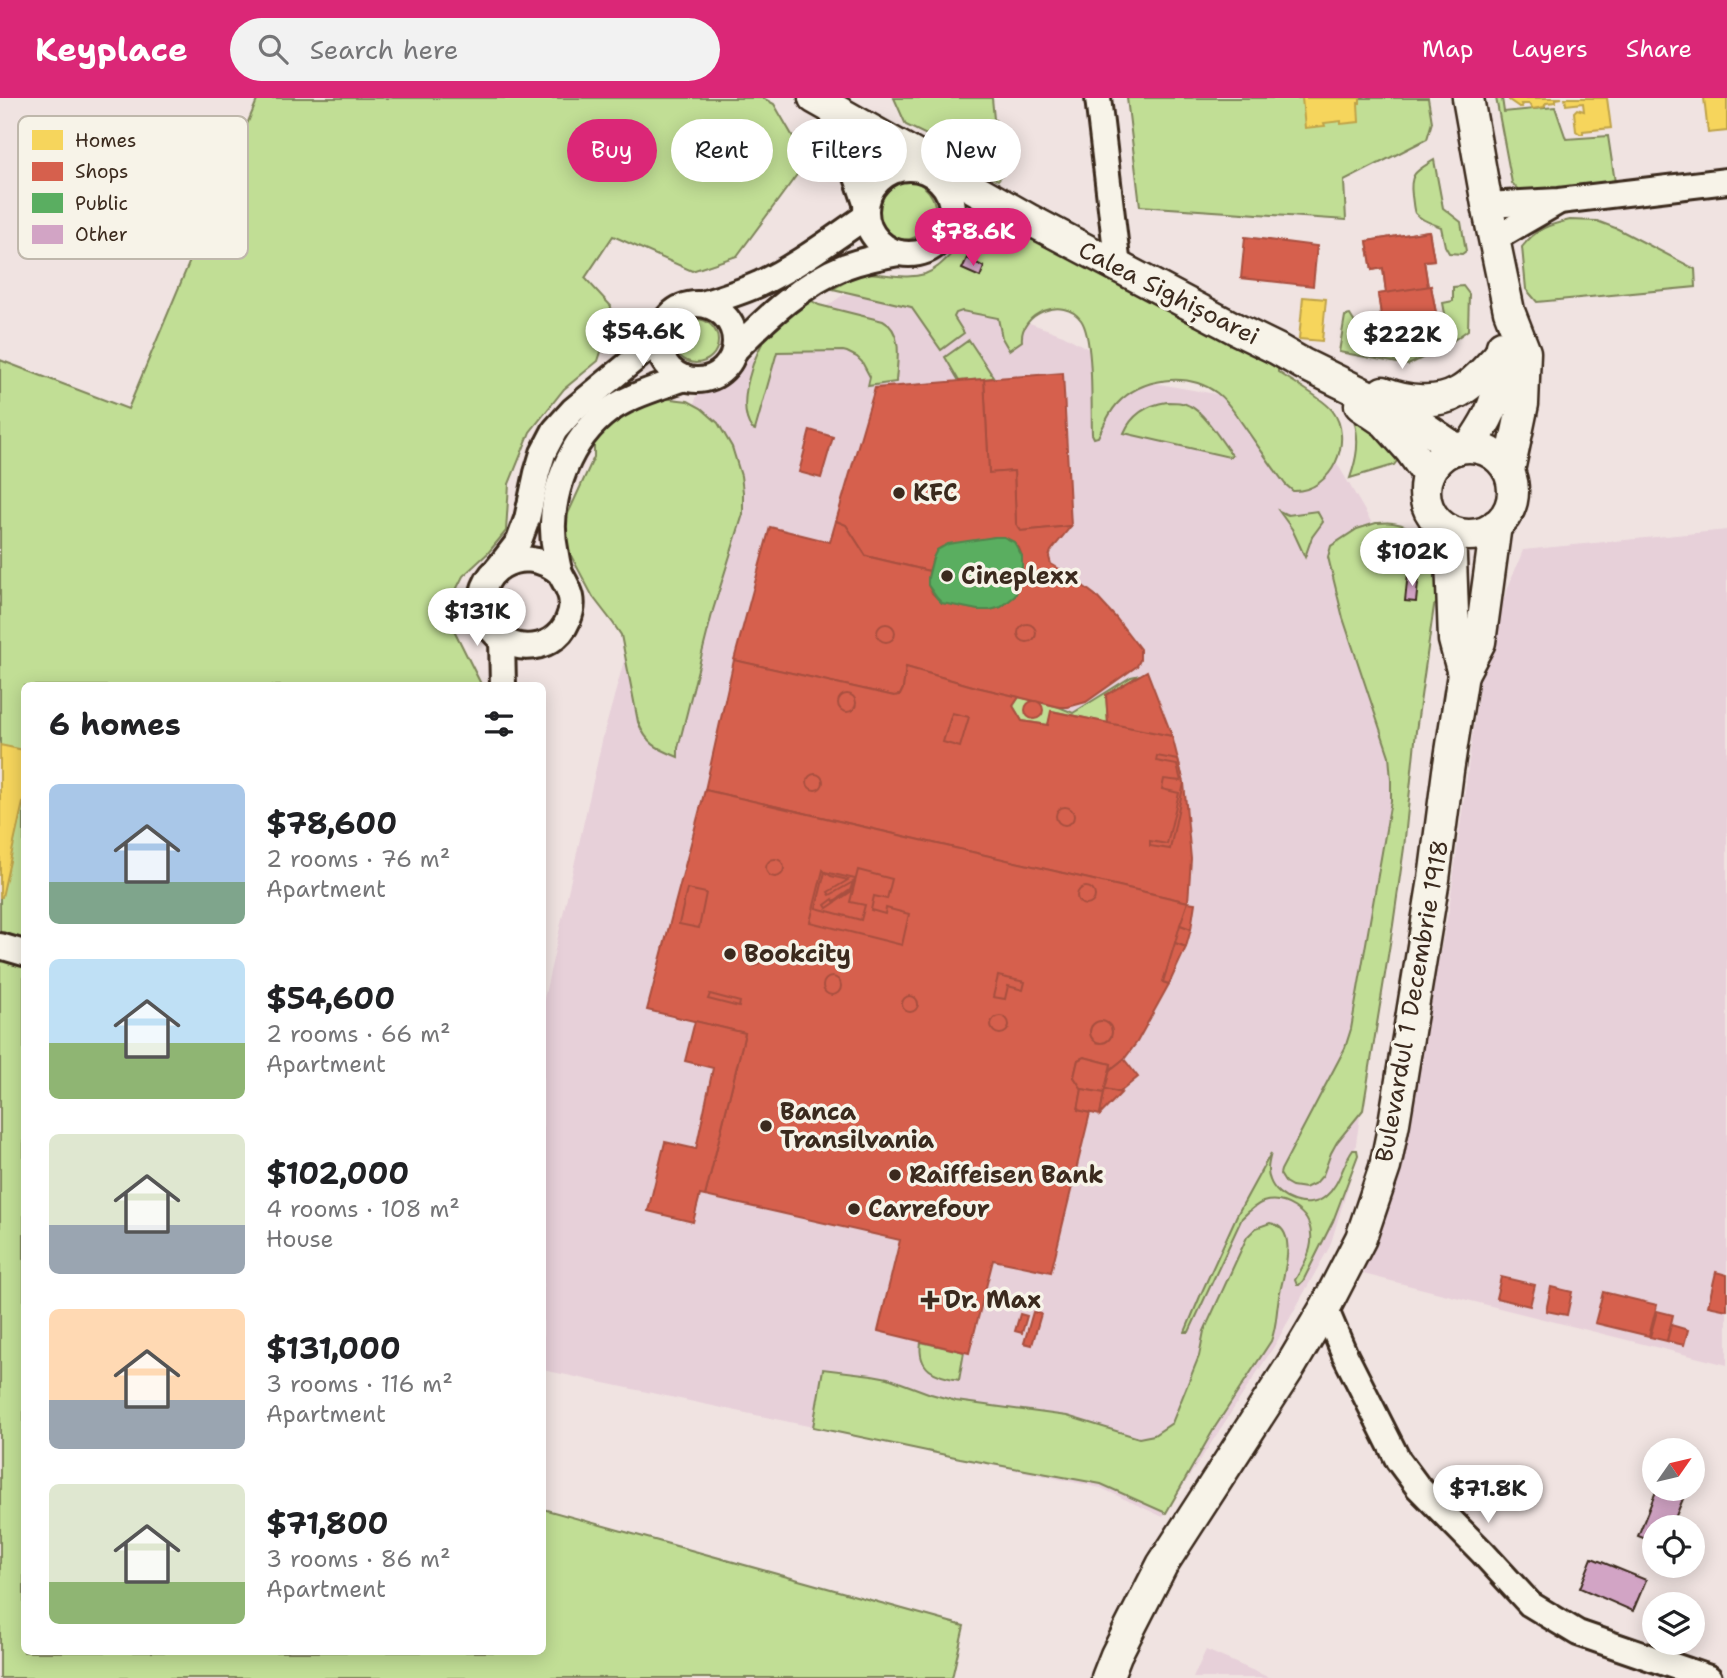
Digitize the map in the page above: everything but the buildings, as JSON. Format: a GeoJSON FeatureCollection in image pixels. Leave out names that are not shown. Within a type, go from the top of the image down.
{"type":"FeatureCollection","features":[{"type":"Feature","properties":{"kind":"main road","name":"Bulevardul 1 Decembrie 1918"},"geometry":{"type":"LineString","coordinates":[[1107,1678],[1162,1564],[1290,1367],[1325,1308],[1360,1238],[1387,1156],[1434,879],[1464,674],[1480,642],[1496,525],[1506,514],[1511,500],[1513,485],[1509,471],[1523,404],[1525,352],[1509,311],[1468,98]]}},
{"type":"Feature","properties":{"kind":"main road","name":"Calea Sighișoarei"},"geometry":{"type":"LineString","coordinates":[[822,102],[921,162]]}},
{"type":"Feature","properties":{"kind":"main road","name":"Calea Sighișoarei"},"geometry":{"type":"LineString","coordinates":[[957,182],[1303,364],[1384,422],[1410,450],[1428,475]]}},
{"type":"Feature","properties":{"kind":"main road","name":"Bulevardul 1 Decembrie 1918"},"geometry":{"type":"LineString","coordinates":[[1428,475],[1435,463],[1445,454],[1463,447],[1485,424],[1498,388],[1500,354],[1509,311]]}},
{"type":"Feature","properties":{"kind":"main road"},"geometry":{"type":"LineString","coordinates":[[1303,364],[1389,395],[1415,400],[1437,400],[1459,393],[1500,354]]}},
{"type":"Feature","properties":{"kind":"main road","name":"Calea Sighișoarei"},"geometry":{"type":"LineString","coordinates":[[1303,364],[1405,414],[1463,447]]}},
{"type":"Feature","properties":{"kind":"main road"},"geometry":{"type":"LineString","coordinates":[[1463,447],[1486,449],[1500,458],[1509,471]]}},
{"type":"Feature","properties":{"kind":"main road"},"geometry":{"type":"LineString","coordinates":[[1428,475],[1426,500],[1439,523],[1450,531],[1464,535],[1485,532],[1496,525]]}},
{"type":"Feature","properties":{"kind":"main road","name":"Bulevardul 1 Decembrie 1918"},"geometry":{"type":"LineString","coordinates":[[1450,531],[1454,640],[1464,674]]}},
{"type":"Feature","properties":{"kind":"street"},"geometry":{"type":"LineString","coordinates":[[1098,98],[1118,267]]}},
{"type":"Feature","properties":{"kind":"street"},"geometry":{"type":"LineString","coordinates":[[822,102],[849,154],[869,229],[876,240],[899,253]]}},
{"type":"Feature","properties":{"kind":"street"},"geometry":{"type":"LineString","coordinates":[[702,304],[762,283],[799,261],[865,210],[869,191],[886,173],[909,167],[921,169]]}},
{"type":"Feature","properties":{"kind":"street"},"geometry":{"type":"LineString","coordinates":[[1487,205],[1559,201],[1727,181]]}},
{"type":"Feature","properties":{"kind":"street"},"geometry":{"type":"LineString","coordinates":[[735,350],[732,325],[724,314],[714,307],[702,304],[678,308],[668,316],[659,339],[660,351],[666,363],[674,372],[685,378],[698,380],[722,371],[735,350],[771,314],[814,283],[868,259],[922,252],[933,247],[948,229],[951,217],[948,192],[941,182]]}},
{"type":"Feature","properties":{"kind":"street"},"geometry":{"type":"LineString","coordinates":[[1494,239],[1559,201]]}},
{"type":"Feature","properties":{"kind":"street"},"geometry":{"type":"LineString","coordinates":[[941,239],[974,221],[996,215],[1030,220]]}},
{"type":"Feature","properties":{"kind":"street"},"geometry":{"type":"LineString","coordinates":[[496,571],[517,559],[529,559],[551,565],[560,573],[571,596],[568,621],[561,632],[540,646],[527,648],[502,640],[486,619],[483,606],[488,581],[519,541],[543,453],[555,430],[573,410],[659,339]]}},
{"type":"Feature","properties":{"kind":"street"},"geometry":{"type":"LineString","coordinates":[[560,573],[555,549],[555,509],[563,471],[583,435],[604,414],[621,403],[685,378]]}},
{"type":"Feature","properties":{"kind":"street"},"geometry":{"type":"LineString","coordinates":[[502,640],[503,682]]}},
{"type":"Feature","properties":{"kind":"street"},"geometry":{"type":"LineString","coordinates":[[513,682],[527,648]]}},
{"type":"Feature","properties":{"kind":"street"},"geometry":{"type":"LineString","coordinates":[[0,946],[21,952]]}},
{"type":"Feature","properties":{"kind":"street"},"geometry":{"type":"LineString","coordinates":[[1325,1308],[1345,1356],[1398,1460],[1418,1487],[1530,1604],[1578,1633],[1709,1678]]}},
{"type":"Feature","properties":{"kind":"shaded area"},"geometry":{"type":"Polygon","coordinates":[[[946,293],[1063,335],[1148,382],[1306,410],[1387,549],[1414,755],[1351,1177],[1330,1246],[1275,1345],[1163,1517],[1101,1488],[546,1371],[546,990],[603,737],[697,395],[843,295],[946,293]]]}},
{"type":"Feature","properties":{"kind":"shaded area"},"geometry":{"type":"Polygon","coordinates":[[[1727,530],[1727,1365],[1363,1274],[1389,1200],[1449,909],[1484,648],[1523,550],[1727,530]]]}},
{"type":"Feature","properties":{"kind":"shaded area"},"geometry":{"type":"Polygon","coordinates":[[[1206,1650],[1270,1678],[1193,1678],[1206,1650]]]}},
{"type":"Feature","properties":{"kind":"green space"},"geometry":{"type":"Polygon","coordinates":[[[258,98],[763,98],[774,104],[787,126],[787,182],[792,182],[737,256],[692,271],[613,236],[585,278],[611,306],[608,331],[598,361],[564,389],[530,432],[509,484],[506,531],[488,553],[463,576],[452,598],[452,626],[480,682],[21,682],[21,1655],[546,1655],[546,1510],[964,1626],[952,1678],[0,1678],[0,360],[128,409],[191,259],[248,259],[248,122],[258,98]]]}},
{"type":"Feature","properties":{"kind":"green space"},"geometry":{"type":"Polygon","coordinates":[[[894,98],[992,98],[994,119],[921,119],[921,132],[907,125],[907,119],[903,119],[894,98]]]}},
{"type":"Feature","properties":{"kind":"green space"},"geometry":{"type":"Polygon","coordinates":[[[1127,98],[1428,98],[1432,122],[1427,139],[1344,181],[1346,220],[1140,206],[1127,98]]]}},
{"type":"Feature","properties":{"kind":"green space"},"geometry":{"type":"Polygon","coordinates":[[[1496,98],[1502,98],[1504,112],[1555,107],[1566,139],[1608,136],[1615,182],[1520,192],[1512,183],[1496,98]]]}},
{"type":"Feature","properties":{"kind":"green space"},"geometry":{"type":"Polygon","coordinates":[[[1434,160],[1443,208],[1461,222],[1466,251],[1462,254],[1449,253],[1441,227],[1423,220],[1414,211],[1411,188],[1413,177],[1418,170],[1434,160]]]}},
{"type":"Feature","properties":{"kind":"green space"},"geometry":{"type":"Polygon","coordinates":[[[907,181],[916,182],[928,191],[935,204],[935,211],[934,219],[924,232],[904,240],[884,230],[878,208],[889,189],[907,181]]]}},
{"type":"Feature","properties":{"kind":"green space"},"geometry":{"type":"Polygon","coordinates":[[[1570,220],[1597,221],[1618,229],[1695,269],[1696,287],[1537,302],[1526,289],[1522,247],[1543,228],[1570,220]]]}},
{"type":"Feature","properties":{"kind":"green space"},"geometry":{"type":"Polygon","coordinates":[[[1004,229],[1013,229],[1024,234],[1026,231],[1278,367],[1278,372],[1327,405],[1339,422],[1340,449],[1329,474],[1307,489],[1293,491],[1285,484],[1225,400],[1205,386],[1179,380],[1151,383],[1127,395],[1117,404],[1098,437],[1094,438],[1090,357],[1085,329],[1081,320],[1064,309],[1044,311],[1035,316],[1027,323],[1022,341],[1009,350],[1002,338],[998,318],[962,311],[956,313],[954,317],[964,333],[941,350],[911,307],[833,289],[865,273],[903,276],[925,274],[939,266],[969,240],[1004,229]]]}},
{"type":"Feature","properties":{"kind":"green space"},"geometry":{"type":"Polygon","coordinates":[[[1463,286],[1469,294],[1468,330],[1443,348],[1408,365],[1339,352],[1345,316],[1350,315],[1360,331],[1370,333],[1446,319],[1443,303],[1453,301],[1453,287],[1463,286]]]}},
{"type":"Feature","properties":{"kind":"green space"},"geometry":{"type":"Polygon","coordinates":[[[812,301],[883,321],[890,326],[898,348],[896,382],[868,386],[870,377],[862,362],[847,352],[777,352],[755,430],[752,429],[745,407],[746,393],[758,351],[775,326],[812,301]]]}},
{"type":"Feature","properties":{"kind":"green space"},"geometry":{"type":"Polygon","coordinates":[[[696,319],[711,326],[718,341],[711,356],[696,363],[681,356],[674,341],[681,326],[696,319]]]}},
{"type":"Feature","properties":{"kind":"green space"},"geometry":{"type":"Polygon","coordinates":[[[969,340],[994,378],[959,381],[945,357],[969,340]]]}},
{"type":"Feature","properties":{"kind":"green space"},"geometry":{"type":"Polygon","coordinates":[[[662,398],[688,401],[718,423],[732,447],[743,492],[743,514],[713,610],[678,757],[653,744],[641,729],[621,635],[593,597],[569,552],[566,540],[566,518],[594,457],[594,442],[600,431],[628,410],[662,398]]]}},
{"type":"Feature","properties":{"kind":"green space"},"geometry":{"type":"Polygon","coordinates":[[[1167,402],[1185,404],[1196,410],[1232,455],[1229,457],[1124,433],[1131,421],[1141,412],[1153,405],[1167,402]]]}},
{"type":"Feature","properties":{"kind":"green space"},"geometry":{"type":"Polygon","coordinates":[[[1357,419],[1380,437],[1397,461],[1394,465],[1350,478],[1357,449],[1354,420],[1357,419]]]}},
{"type":"Feature","properties":{"kind":"green space"},"geometry":{"type":"Polygon","coordinates":[[[1279,511],[1288,515],[1317,511],[1323,522],[1312,537],[1305,557],[1292,529],[1279,511]]]}},
{"type":"Feature","properties":{"kind":"green space"},"geometry":{"type":"Polygon","coordinates":[[[1376,523],[1391,523],[1409,528],[1429,545],[1439,568],[1438,602],[1434,606],[1416,731],[1404,848],[1363,1110],[1337,1142],[1323,1175],[1316,1183],[1305,1188],[1292,1186],[1285,1182],[1280,1174],[1345,1048],[1351,1029],[1391,801],[1389,756],[1343,618],[1328,557],[1331,546],[1357,529],[1376,523]]]}},
{"type":"Feature","properties":{"kind":"green space"},"geometry":{"type":"Polygon","coordinates":[[[1140,675],[1106,695],[1108,723],[1052,711],[1048,725],[1022,721],[1013,706],[1019,697],[1073,713],[1131,677],[1140,675]]]}},
{"type":"Feature","properties":{"kind":"green space"},"geometry":{"type":"Polygon","coordinates":[[[1353,1150],[1357,1150],[1358,1155],[1333,1221],[1303,1281],[1297,1285],[1295,1280],[1309,1252],[1310,1226],[1301,1213],[1287,1204],[1279,1201],[1263,1202],[1242,1218],[1189,1332],[1185,1332],[1237,1215],[1271,1153],[1268,1173],[1274,1187],[1286,1198],[1310,1203],[1318,1201],[1330,1192],[1353,1150]]]}},
{"type":"Feature","properties":{"kind":"green space"},"geometry":{"type":"Polygon","coordinates":[[[1270,1223],[1285,1234],[1287,1244],[1286,1267],[1271,1341],[1215,1427],[1166,1513],[1101,1484],[813,1427],[823,1369],[888,1378],[956,1401],[1067,1416],[1139,1438],[1154,1435],[1172,1423],[1199,1356],[1204,1331],[1247,1237],[1256,1228],[1270,1223]]]}},
{"type":"Feature","properties":{"kind":"green space"},"geometry":{"type":"Polygon","coordinates":[[[921,1342],[964,1352],[959,1380],[935,1374],[925,1365],[920,1352],[921,1342]]]}},
{"type":"Feature","properties":{"kind":"place","name":"KFC"},"geometry":{"type":"Point","coordinates":[899,493]}},
{"type":"Feature","properties":{"kind":"place","name":"Cineplexx"},"geometry":{"type":"Point","coordinates":[947,576]}},
{"type":"Feature","properties":{"kind":"place","name":"Bookcity"},"geometry":{"type":"Point","coordinates":[730,954]}},
{"type":"Feature","properties":{"kind":"place","name":"Banca Transilvania"},"geometry":{"type":"Point","coordinates":[766,1126]}},
{"type":"Feature","properties":{"kind":"place","name":"Raiffeisen Bank"},"geometry":{"type":"Point","coordinates":[895,1175]}},
{"type":"Feature","properties":{"kind":"place","name":"Carrefour"},"geometry":{"type":"Point","coordinates":[854,1209]}},
{"type":"Feature","properties":{"kind":"place","name":"Dr. Max"},"geometry":{"type":"Point","coordinates":[930,1300]}}]}
